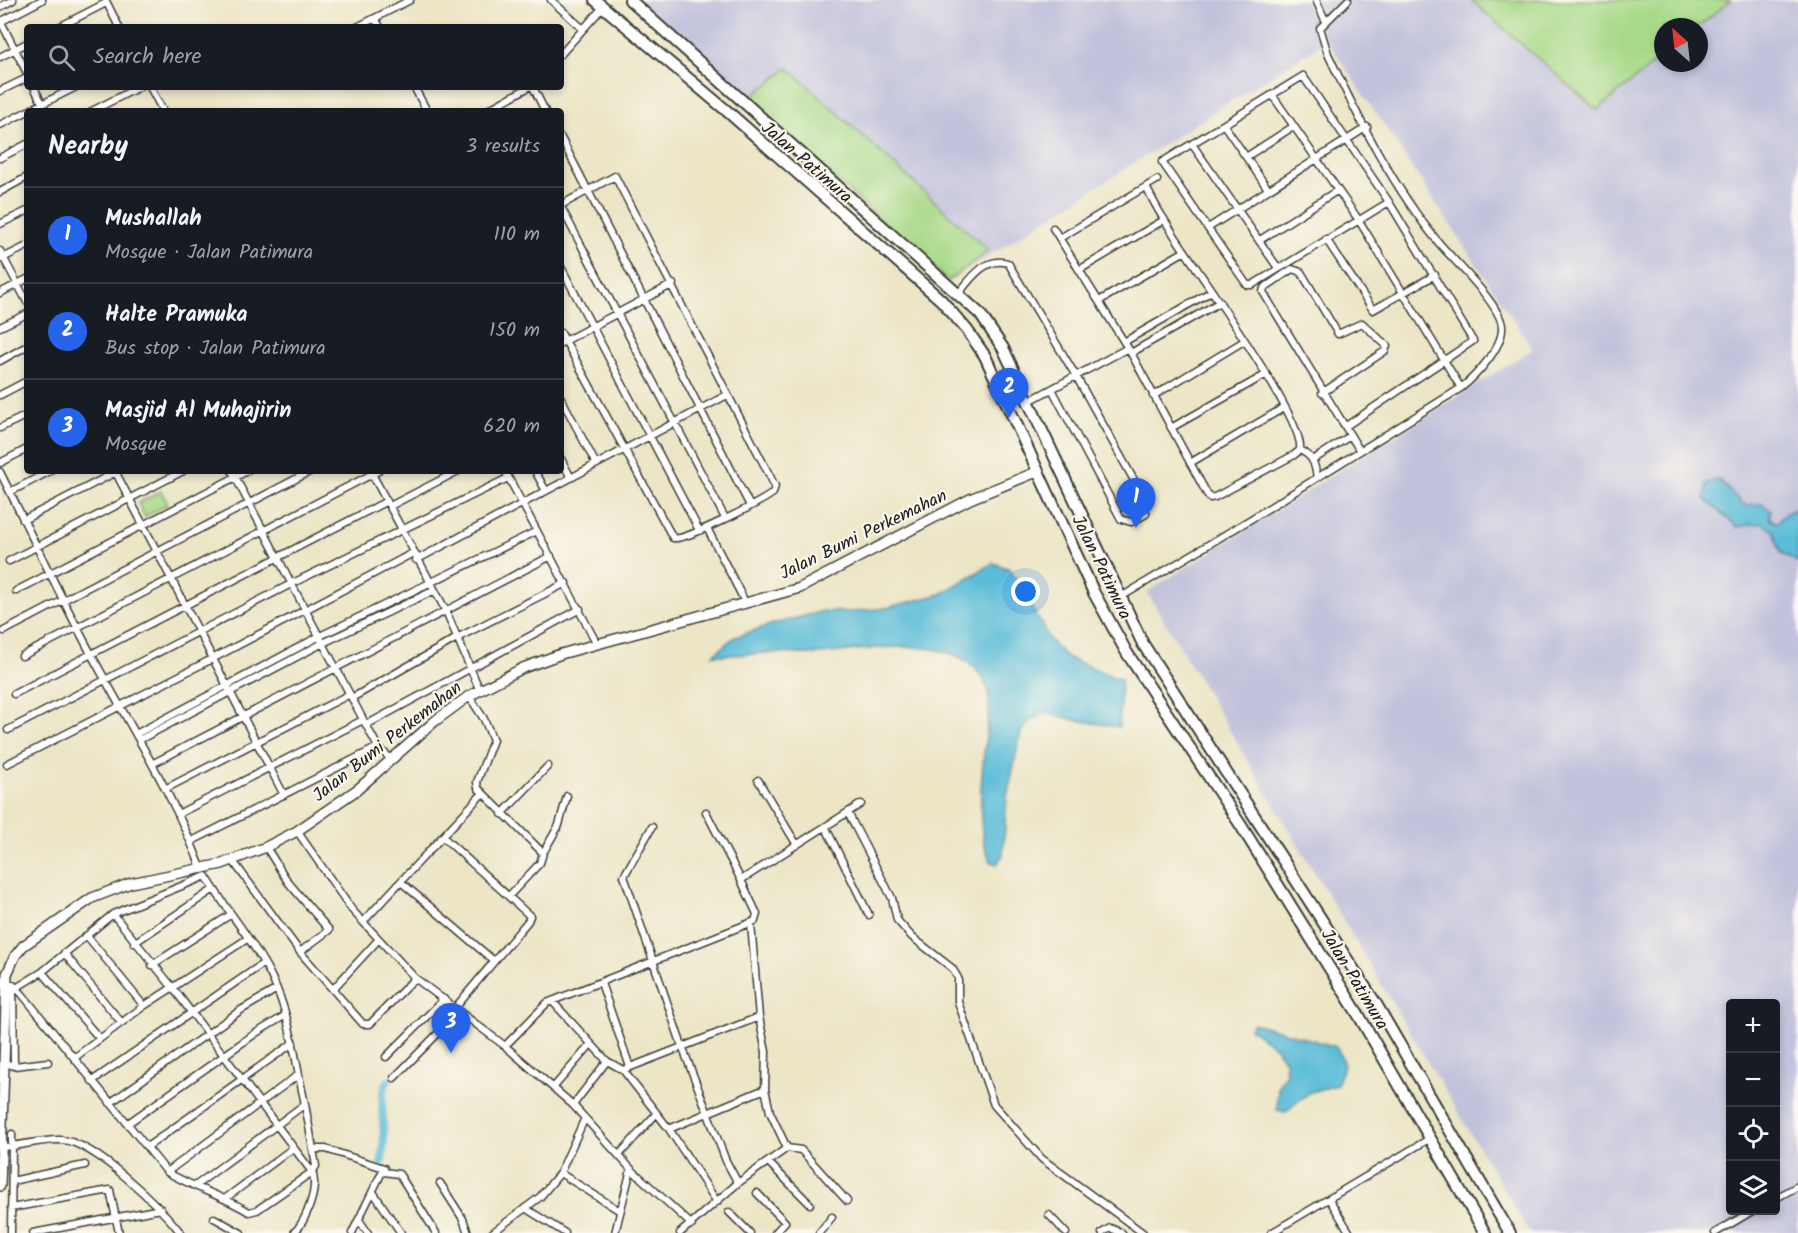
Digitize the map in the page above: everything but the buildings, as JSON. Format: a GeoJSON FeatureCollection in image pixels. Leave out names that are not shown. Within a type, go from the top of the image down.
{"type":"FeatureCollection","features":[{"type":"Feature","properties":{"kind":"highway","name":"Jalan Patimura"},"geometry":{"type":"LineString","coordinates":[[630,0],[980,314],[1003,348],[1143,644],[1376,1004],[1510,1233]]}},
{"type":"Feature","properties":{"kind":"highway","name":"Jalan Patimura"},"geometry":{"type":"LineString","coordinates":[[599,4],[727,111],[940,300],[967,330],[985,356],[1094,593],[1127,653],[1284,894],[1358,1014],[1485,1233]]}},
{"type":"Feature","properties":{"kind":"highway"},"geometry":{"type":"LineString","coordinates":[[836,209],[848,196]]}},
{"type":"Feature","properties":{"kind":"street"},"geometry":{"type":"LineString","coordinates":[[0,7],[13,0]]}},
{"type":"Feature","properties":{"kind":"street"},"geometry":{"type":"LineString","coordinates":[[24,67],[0,22],[42,0]]}},
{"type":"Feature","properties":{"kind":"street"},"geometry":{"type":"LineString","coordinates":[[363,24],[410,0]]}},
{"type":"Feature","properties":{"kind":"street"},"geometry":{"type":"LineString","coordinates":[[551,0],[583,29]]}},
{"type":"Feature","properties":{"kind":"street"},"geometry":{"type":"LineString","coordinates":[[1316,0],[1326,22]]}},
{"type":"Feature","properties":{"kind":"street"},"geometry":{"type":"LineString","coordinates":[[1121,597],[1461,388],[1481,373],[1502,335],[1502,323],[1487,298],[1413,209],[1328,54],[1320,28],[1348,0]]}},
{"type":"Feature","properties":{"kind":"street"},"geometry":{"type":"LineString","coordinates":[[64,24],[106,1],[118,24]]}},
{"type":"Feature","properties":{"kind":"street"},"geometry":{"type":"LineString","coordinates":[[564,51],[583,29],[599,4]]}},
{"type":"Feature","properties":{"kind":"street"},"geometry":{"type":"LineString","coordinates":[[375,18],[378,24]]}},
{"type":"Feature","properties":{"kind":"street"},"geometry":{"type":"LineString","coordinates":[[0,57],[24,45]]}},
{"type":"Feature","properties":{"kind":"street"},"geometry":{"type":"LineString","coordinates":[[1346,426],[1471,344],[1473,339],[1389,202],[1305,76],[1162,162],[1247,285],[1252,285],[1389,202]]}},
{"type":"Feature","properties":{"kind":"street"},"geometry":{"type":"LineString","coordinates":[[0,91],[24,79]]}},
{"type":"Feature","properties":{"kind":"street"},"geometry":{"type":"LineString","coordinates":[[36,90],[44,108]]}},
{"type":"Feature","properties":{"kind":"street"},"geometry":{"type":"LineString","coordinates":[[32,108],[70,90]]}},
{"type":"Feature","properties":{"kind":"street"},"geometry":{"type":"LineString","coordinates":[[98,108],[133,90]]}},
{"type":"Feature","properties":{"kind":"street"},"geometry":{"type":"LineString","coordinates":[[151,90],[159,108]]}},
{"type":"Feature","properties":{"kind":"street"},"geometry":{"type":"LineString","coordinates":[[416,90],[425,108]]}},
{"type":"Feature","properties":{"kind":"street"},"geometry":{"type":"LineString","coordinates":[[492,108],[525,90]]}},
{"type":"Feature","properties":{"kind":"street"},"geometry":{"type":"LineString","coordinates":[[533,90],[543,108]]}},
{"type":"Feature","properties":{"kind":"street"},"geometry":{"type":"LineString","coordinates":[[1273,96],[1358,219],[1461,388]]}},
{"type":"Feature","properties":{"kind":"street"},"geometry":{"type":"LineString","coordinates":[[0,125],[24,112]]}},
{"type":"Feature","properties":{"kind":"street"},"geometry":{"type":"LineString","coordinates":[[1224,125],[1268,189]]}},
{"type":"Feature","properties":{"kind":"street"},"geometry":{"type":"LineString","coordinates":[[1246,157],[1294,126]]}},
{"type":"Feature","properties":{"kind":"street"},"geometry":{"type":"LineString","coordinates":[[1208,228],[1367,127]]}},
{"type":"Feature","properties":{"kind":"street"},"geometry":{"type":"LineString","coordinates":[[564,144],[642,300],[750,506]]}},
{"type":"Feature","properties":{"kind":"street"},"geometry":{"type":"LineString","coordinates":[[1192,144],[1278,268]]}},
{"type":"Feature","properties":{"kind":"street"},"geometry":{"type":"LineString","coordinates":[[0,158],[24,146]]}},
{"type":"Feature","properties":{"kind":"street"},"geometry":{"type":"LineString","coordinates":[[564,204],[615,176],[673,284],[727,395],[776,488],[771,495],[706,528],[679,539],[673,538],[564,344]]}},
{"type":"Feature","properties":{"kind":"street"},"geometry":{"type":"LineString","coordinates":[[0,192],[24,179]]}},
{"type":"Feature","properties":{"kind":"street"},"geometry":{"type":"LineString","coordinates":[[1060,238],[1157,180]]}},
{"type":"Feature","properties":{"kind":"street"},"geometry":{"type":"LineString","coordinates":[[1146,187],[1164,220],[1220,302],[1285,407],[1301,441],[1300,450]]}},
{"type":"Feature","properties":{"kind":"street"},"geometry":{"type":"LineString","coordinates":[[1260,240],[1338,190]]}},
{"type":"Feature","properties":{"kind":"street"},"geometry":{"type":"LineString","coordinates":[[0,224],[24,212]]}},
{"type":"Feature","properties":{"kind":"street"},"geometry":{"type":"LineString","coordinates":[[564,212],[724,518]]}},
{"type":"Feature","properties":{"kind":"street"},"geometry":{"type":"LineString","coordinates":[[1079,270],[1164,220]]}},
{"type":"Feature","properties":{"kind":"street"},"geometry":{"type":"LineString","coordinates":[[1053,228],[1128,348],[1207,494],[1213,498],[1300,450]]}},
{"type":"Feature","properties":{"kind":"street"},"geometry":{"type":"LineString","coordinates":[[1326,239],[1371,309],[1404,295],[1434,275]]}},
{"type":"Feature","properties":{"kind":"street"},"geometry":{"type":"LineString","coordinates":[[24,247],[1,256],[24,297]]}},
{"type":"Feature","properties":{"kind":"street"},"geometry":{"type":"LineString","coordinates":[[1099,301],[1185,251]]}},
{"type":"Feature","properties":{"kind":"street"},"geometry":{"type":"LineString","coordinates":[[958,293],[976,272],[999,260],[1008,263],[1076,376],[1145,500],[1146,514],[1131,522],[1121,519],[1052,389]]}},
{"type":"Feature","properties":{"kind":"street"},"geometry":{"type":"LineString","coordinates":[[1322,393],[1384,351],[1387,346],[1362,323],[1338,334],[1301,272],[1292,269],[1262,290],[1322,393],[1346,426],[1360,451]]}},
{"type":"Feature","properties":{"kind":"street"},"geometry":{"type":"LineString","coordinates":[[564,273],[699,530]]}},
{"type":"Feature","properties":{"kind":"street"},"geometry":{"type":"LineString","coordinates":[[0,292],[24,280]]}},
{"type":"Feature","properties":{"kind":"street"},"geometry":{"type":"LineString","coordinates":[[564,341],[673,284]]}},
{"type":"Feature","properties":{"kind":"street"},"geometry":{"type":"LineString","coordinates":[[1128,348],[1212,291]]}},
{"type":"Feature","properties":{"kind":"street"},"geometry":{"type":"LineString","coordinates":[[1029,401],[1220,302]]}},
{"type":"Feature","properties":{"kind":"street"},"geometry":{"type":"LineString","coordinates":[[0,327],[24,315]]}},
{"type":"Feature","properties":{"kind":"street"},"geometry":{"type":"LineString","coordinates":[[1153,396],[1244,341]]}},
{"type":"Feature","properties":{"kind":"street"},"geometry":{"type":"LineString","coordinates":[[0,361],[24,348]]}},
{"type":"Feature","properties":{"kind":"street"},"geometry":{"type":"LineString","coordinates":[[1171,428],[1265,375]]}},
{"type":"Feature","properties":{"kind":"street"},"geometry":{"type":"LineString","coordinates":[[0,395],[24,383]]}},
{"type":"Feature","properties":{"kind":"street"},"geometry":{"type":"LineString","coordinates":[[416,560],[727,395]]}},
{"type":"Feature","properties":{"kind":"street"},"geometry":{"type":"LineString","coordinates":[[564,404],[596,464]]}},
{"type":"Feature","properties":{"kind":"street"},"geometry":{"type":"LineString","coordinates":[[1190,463],[1285,407]]}},
{"type":"Feature","properties":{"kind":"street"},"geometry":{"type":"LineString","coordinates":[[0,428],[24,416]]}},
{"type":"Feature","properties":{"kind":"street"},"geometry":{"type":"LineString","coordinates":[[1313,460],[1350,436]]}},
{"type":"Feature","properties":{"kind":"street"},"geometry":{"type":"LineString","coordinates":[[0,463],[24,450]]}},
{"type":"Feature","properties":{"kind":"street"},"geometry":{"type":"LineString","coordinates":[[1300,450],[1309,454],[1313,460],[1317,478]]}},
{"type":"Feature","properties":{"kind":"street"},"geometry":{"type":"LineString","coordinates":[[564,465],[571,478]]}},
{"type":"Feature","properties":{"kind":"street","name":"Jalan Bumi Perkemahan"},"geometry":{"type":"LineString","coordinates":[[0,1186],[7,1146],[12,961],[23,946],[92,898],[131,883],[204,873],[266,847],[297,831],[358,789],[435,721],[469,696],[523,668],[597,644],[800,588],[970,499],[1039,471]]}},
{"type":"Feature","properties":{"kind":"street"},"geometry":{"type":"LineString","coordinates":[[0,472],[77,628],[178,814],[204,873],[264,963],[277,989],[286,1015],[316,1163],[312,1172],[253,1212],[168,1172],[11,986],[42,972],[113,914],[204,873]]}},
{"type":"Feature","properties":{"kind":"street"},"geometry":{"type":"LineString","coordinates":[[10,492],[44,474]]}},
{"type":"Feature","properties":{"kind":"street"},"geometry":{"type":"LineString","coordinates":[[23,520],[112,474]]}},
{"type":"Feature","properties":{"kind":"street"},"geometry":{"type":"LineString","coordinates":[[117,474],[184,607],[285,795]]}},
{"type":"Feature","properties":{"kind":"street"},"geometry":{"type":"LineString","coordinates":[[9,561],[177,474]]}},
{"type":"Feature","properties":{"kind":"street"},"geometry":{"type":"LineString","coordinates":[[16,591],[234,474],[378,747],[392,760]]}},
{"type":"Feature","properties":{"kind":"street"},"geometry":{"type":"LineString","coordinates":[[4,631],[305,474]]}},
{"type":"Feature","properties":{"kind":"street"},"geometry":{"type":"LineString","coordinates":[[22,656],[171,580],[369,474]]}},
{"type":"Feature","properties":{"kind":"street"},"geometry":{"type":"LineString","coordinates":[[374,474],[412,553],[446,611],[480,690]]}},
{"type":"Feature","properties":{"kind":"street"},"geometry":{"type":"LineString","coordinates":[[14,694],[277,558],[452,474]]}},
{"type":"Feature","properties":{"kind":"street"},"geometry":{"type":"LineString","coordinates":[[506,474],[597,644]]}},
{"type":"Feature","properties":{"kind":"street"},"geometry":{"type":"LineString","coordinates":[[537,474],[546,491]]}},
{"type":"Feature","properties":{"kind":"street"},"geometry":{"type":"LineString","coordinates":[[8,730],[291,584],[508,478]]}},
{"type":"Feature","properties":{"kind":"street"},"geometry":{"type":"LineString","coordinates":[[706,528],[747,604]]}},
{"type":"Feature","properties":{"kind":"street"},"geometry":{"type":"LineString","coordinates":[[138,737],[322,639],[431,588],[537,531]]}},
{"type":"Feature","properties":{"kind":"street"},"geometry":{"type":"LineString","coordinates":[[7,764],[213,659],[412,553]]}},
{"type":"Feature","properties":{"kind":"street"},"geometry":{"type":"LineString","coordinates":[[152,764],[551,556]]}},
{"type":"Feature","properties":{"kind":"street"},"geometry":{"type":"LineString","coordinates":[[165,789],[351,696],[457,638],[566,583]]}},
{"type":"Feature","properties":{"kind":"street"},"geometry":{"type":"LineString","coordinates":[[178,814],[270,767],[365,723],[580,609]]}},
{"type":"Feature","properties":{"kind":"street"},"geometry":{"type":"LineString","coordinates":[[469,696],[484,719],[493,740],[477,782],[482,794],[543,853]]}},
{"type":"Feature","properties":{"kind":"street"},"geometry":{"type":"LineString","coordinates":[[192,842],[378,747]]}},
{"type":"Feature","properties":{"kind":"street"},"geometry":{"type":"LineString","coordinates":[[502,814],[548,766]]}},
{"type":"Feature","properties":{"kind":"street"},"geometry":{"type":"LineString","coordinates":[[758,780],[797,845]]}},
{"type":"Feature","properties":{"kind":"street"},"geometry":{"type":"LineString","coordinates":[[363,922],[482,794]]}},
{"type":"Feature","properties":{"kind":"street"},"geometry":{"type":"LineString","coordinates":[[509,896],[540,862],[559,825],[567,796]]}},
{"type":"Feature","properties":{"kind":"street"},"geometry":{"type":"LineString","coordinates":[[741,880],[861,804]]}},
{"type":"Feature","properties":{"kind":"street"},"geometry":{"type":"LineString","coordinates":[[505,1046],[547,1003],[751,924],[757,919],[741,880],[706,812]]}},
{"type":"Feature","properties":{"kind":"street"},"geometry":{"type":"LineString","coordinates":[[848,813],[892,898],[897,920],[912,937],[952,968],[958,978],[958,1002],[994,1106],[1009,1125],[1042,1158],[1143,1233]]}},
{"type":"Feature","properties":{"kind":"street"},"geometry":{"type":"LineString","coordinates":[[652,827],[624,876],[682,1046],[726,1161],[738,1183]]}},
{"type":"Feature","properties":{"kind":"street"},"geometry":{"type":"LineString","coordinates":[[826,828],[869,915]]}},
{"type":"Feature","properties":{"kind":"street"},"geometry":{"type":"LineString","coordinates":[[297,831],[363,922],[415,978],[505,1046],[573,1105],[631,1169],[692,1225]]}},
{"type":"Feature","properties":{"kind":"street"},"geometry":{"type":"LineString","coordinates":[[394,1078],[457,1010],[493,960],[530,919],[530,914],[443,837]]}},
{"type":"Feature","properties":{"kind":"street"},"geometry":{"type":"LineString","coordinates":[[266,847],[288,882],[329,930],[300,952]]}},
{"type":"Feature","properties":{"kind":"street"},"geometry":{"type":"LineString","coordinates":[[233,861],[300,952],[366,1025],[415,978]]}},
{"type":"Feature","properties":{"kind":"street"},"geometry":{"type":"LineString","coordinates":[[401,882],[493,960]]}},
{"type":"Feature","properties":{"kind":"street"},"geometry":{"type":"LineString","coordinates":[[134,943],[214,890]]}},
{"type":"Feature","properties":{"kind":"street"},"geometry":{"type":"LineString","coordinates":[[113,914],[312,1172],[314,1180],[312,1196],[294,1233]]}},
{"type":"Feature","properties":{"kind":"street"},"geometry":{"type":"LineString","coordinates":[[152,965],[230,915]]}},
{"type":"Feature","properties":{"kind":"street"},"geometry":{"type":"LineString","coordinates":[[751,924],[759,1017],[766,1052],[765,1089],[770,1112],[787,1148]]}},
{"type":"Feature","properties":{"kind":"street"},"geometry":{"type":"LineString","coordinates":[[87,936],[144,1006]]}},
{"type":"Feature","properties":{"kind":"street"},"geometry":{"type":"LineString","coordinates":[[74,1058],[144,1006],[247,939]]}},
{"type":"Feature","properties":{"kind":"street"},"geometry":{"type":"LineString","coordinates":[[333,989],[379,939]]}},
{"type":"Feature","properties":{"kind":"street"},"geometry":{"type":"LineString","coordinates":[[64,953],[121,1022]]}},
{"type":"Feature","properties":{"kind":"street"},"geometry":{"type":"LineString","coordinates":[[92,1081],[264,963]]}},
{"type":"Feature","properties":{"kind":"street"},"geometry":{"type":"LineString","coordinates":[[42,972],[100,1039]]}},
{"type":"Feature","properties":{"kind":"street"},"geometry":{"type":"LineString","coordinates":[[601,983],[627,1069],[717,1202]]}},
{"type":"Feature","properties":{"kind":"street"},"geometry":{"type":"LineString","coordinates":[[110,1103],[206,1034],[277,989]]}},
{"type":"Feature","properties":{"kind":"street"},"geometry":{"type":"LineString","coordinates":[[386,1057],[444,999]]}},
{"type":"Feature","properties":{"kind":"street"},"geometry":{"type":"LineString","coordinates":[[552,1001],[607,1061],[627,1069],[759,1017]]}},
{"type":"Feature","properties":{"kind":"street"},"geometry":{"type":"LineString","coordinates":[[127,1124],[222,1056],[286,1015]]}},
{"type":"Feature","properties":{"kind":"street"},"geometry":{"type":"LineString","coordinates":[[147,1147],[293,1043]]}},
{"type":"Feature","properties":{"kind":"street"},"geometry":{"type":"LineString","coordinates":[[553,1088],[591,1044]]}},
{"type":"Feature","properties":{"kind":"street"},"geometry":{"type":"LineString","coordinates":[[573,1105],[607,1061]]}},
{"type":"Feature","properties":{"kind":"street"},"geometry":{"type":"LineString","coordinates":[[10,1064],[48,1062]]}},
{"type":"Feature","properties":{"kind":"street"},"geometry":{"type":"LineString","coordinates":[[168,1172],[298,1075]]}},
{"type":"Feature","properties":{"kind":"street"},"geometry":{"type":"LineString","coordinates":[[669,1129],[765,1089]]}},
{"type":"Feature","properties":{"kind":"street"},"geometry":{"type":"LineString","coordinates":[[195,1186],[305,1104]]}},
{"type":"Feature","properties":{"kind":"street"},"geometry":{"type":"LineString","coordinates":[[618,1155],[656,1114]]}},
{"type":"Feature","properties":{"kind":"street"},"geometry":{"type":"LineString","coordinates":[[492,1233],[540,1197],[560,1173],[585,1118]]}},
{"type":"Feature","properties":{"kind":"street"},"geometry":{"type":"LineString","coordinates":[[11,1233],[12,1181],[7,1146],[12,1134]]}},
{"type":"Feature","properties":{"kind":"street"},"geometry":{"type":"LineString","coordinates":[[1271,1233],[1281,1230],[1429,1139]]}},
{"type":"Feature","properties":{"kind":"street"},"geometry":{"type":"LineString","coordinates":[[7,1146],[63,1140],[70,1142],[102,1159],[161,1209],[180,1233]]}},
{"type":"Feature","properties":{"kind":"street"},"geometry":{"type":"LineString","coordinates":[[680,1233],[738,1183],[787,1148],[801,1150],[847,1201]]}},
{"type":"Feature","properties":{"kind":"street"},"geometry":{"type":"LineString","coordinates":[[226,1198],[293,1149]]}},
{"type":"Feature","properties":{"kind":"street"},"geometry":{"type":"LineString","coordinates":[[314,1149],[326,1149],[382,1166],[384,1173],[352,1233]]}},
{"type":"Feature","properties":{"kind":"street"},"geometry":{"type":"LineString","coordinates":[[768,1162],[810,1204]]}},
{"type":"Feature","properties":{"kind":"street"},"geometry":{"type":"LineString","coordinates":[[12,1181],[85,1165]]}},
{"type":"Feature","properties":{"kind":"street"},"geometry":{"type":"LineString","coordinates":[[615,1233],[631,1169]]}},
{"type":"Feature","properties":{"kind":"street"},"geometry":{"type":"LineString","coordinates":[[384,1173],[399,1174],[436,1233]]}},
{"type":"Feature","properties":{"kind":"street"},"geometry":{"type":"LineString","coordinates":[[560,1173],[621,1211]]}},
{"type":"Feature","properties":{"kind":"street"},"geometry":{"type":"LineString","coordinates":[[440,1183],[463,1219],[468,1233]]}},
{"type":"Feature","properties":{"kind":"street"},"geometry":{"type":"LineString","coordinates":[[1780,1196],[1798,1186]]}},
{"type":"Feature","properties":{"kind":"street"},"geometry":{"type":"LineString","coordinates":[[11,1208],[110,1190],[119,1233]]}},
{"type":"Feature","properties":{"kind":"street"},"geometry":{"type":"LineString","coordinates":[[373,1192],[401,1233]]}},
{"type":"Feature","properties":{"kind":"street"},"geometry":{"type":"LineString","coordinates":[[757,1193],[785,1222],[775,1233]]}},
{"type":"Feature","properties":{"kind":"street"},"geometry":{"type":"LineString","coordinates":[[1329,1199],[1350,1233]]}},
{"type":"Feature","properties":{"kind":"street"},"geometry":{"type":"LineString","coordinates":[[525,1208],[565,1233]]}},
{"type":"Feature","properties":{"kind":"street"},"geometry":{"type":"LineString","coordinates":[[33,1233],[161,1209]]}},
{"type":"Feature","properties":{"kind":"street"},"geometry":{"type":"LineString","coordinates":[[729,1212],[750,1233]]}},
{"type":"Feature","properties":{"kind":"street"},"geometry":{"type":"LineString","coordinates":[[1049,1215],[1066,1233]]}},
{"type":"Feature","properties":{"kind":"street"},"geometry":{"type":"LineString","coordinates":[[1715,1233],[1746,1215]]}},
{"type":"Feature","properties":{"kind":"street"},"geometry":{"type":"LineString","coordinates":[[819,1233],[832,1217]]}},
{"type":"Feature","properties":{"kind":"street"},"geometry":{"type":"LineString","coordinates":[[214,1218],[241,1233]]}},
{"type":"Feature","properties":{"kind":"street"},"geometry":{"type":"LineString","coordinates":[[359,1220],[368,1233]]}},
{"type":"Feature","properties":{"kind":"street"},"geometry":{"type":"LineString","coordinates":[[1102,1233],[1112,1228],[1122,1233]]}},
{"type":"Feature","properties":{"kind":"shaded area"},"geometry":{"type":"Polygon","coordinates":[[[636,0],[1798,0],[1798,1233],[1530,1233],[1147,592],[1533,349],[1327,40],[948,282],[636,0]]]}},
{"type":"Feature","properties":{"kind":"green space"},"geometry":{"type":"Polygon","coordinates":[[[1471,0],[1731,0],[1708,19],[1654,18],[1654,63],[1597,110],[1471,0]]]}},
{"type":"Feature","properties":{"kind":"green space"},"geometry":{"type":"Polygon","coordinates":[[[788,68],[989,251],[948,281],[748,100],[788,68]]]}},
{"type":"Feature","properties":{"kind":"green space"},"geometry":{"type":"Polygon","coordinates":[[[161,491],[168,504],[145,517],[138,503],[161,491]]]}},
{"type":"Feature","properties":{"kind":"water"},"geometry":{"type":"Polygon","coordinates":[[[1718,479],[1744,505],[1763,504],[1771,511],[1769,518],[1777,523],[1786,513],[1798,508],[1798,562],[1781,553],[1774,532],[1763,523],[1737,527],[1705,499],[1706,485],[1718,479]]]}},
{"type":"Feature","properties":{"kind":"water"},"geometry":{"type":"Polygon","coordinates":[[[993,563],[1010,569],[1050,640],[1066,657],[1121,680],[1119,727],[1074,720],[1046,712],[1032,719],[1021,732],[1007,797],[1003,855],[997,864],[991,862],[982,834],[981,783],[989,698],[986,686],[975,668],[957,656],[936,650],[911,647],[813,654],[713,655],[733,638],[770,625],[823,611],[848,612],[886,608],[941,594],[993,563]]]}},
{"type":"Feature","properties":{"kind":"water"},"geometry":{"type":"Polygon","coordinates":[[[1253,1023],[1337,1047],[1344,1065],[1337,1085],[1310,1092],[1285,1112],[1277,1110],[1278,1086],[1286,1073],[1285,1061],[1276,1048],[1250,1028],[1253,1023]]]}},
{"type":"Feature","properties":{"kind":"waterway"},"geometry":{"type":"LineString","coordinates":[[381,1163],[384,1142],[382,1109],[384,1089],[388,1081]]}},
{"type":"Feature","properties":{"kind":"place","name":"Halte Pramuka"},"geometry":{"type":"Point","coordinates":[1009,418]}},
{"type":"Feature","properties":{"kind":"place","name":"Mushallah"},"geometry":{"type":"Point","coordinates":[1136,528]}},
{"type":"Feature","properties":{"kind":"place","name":"Masjid Al Muhajirin"},"geometry":{"type":"Point","coordinates":[451,1053]}}]}
